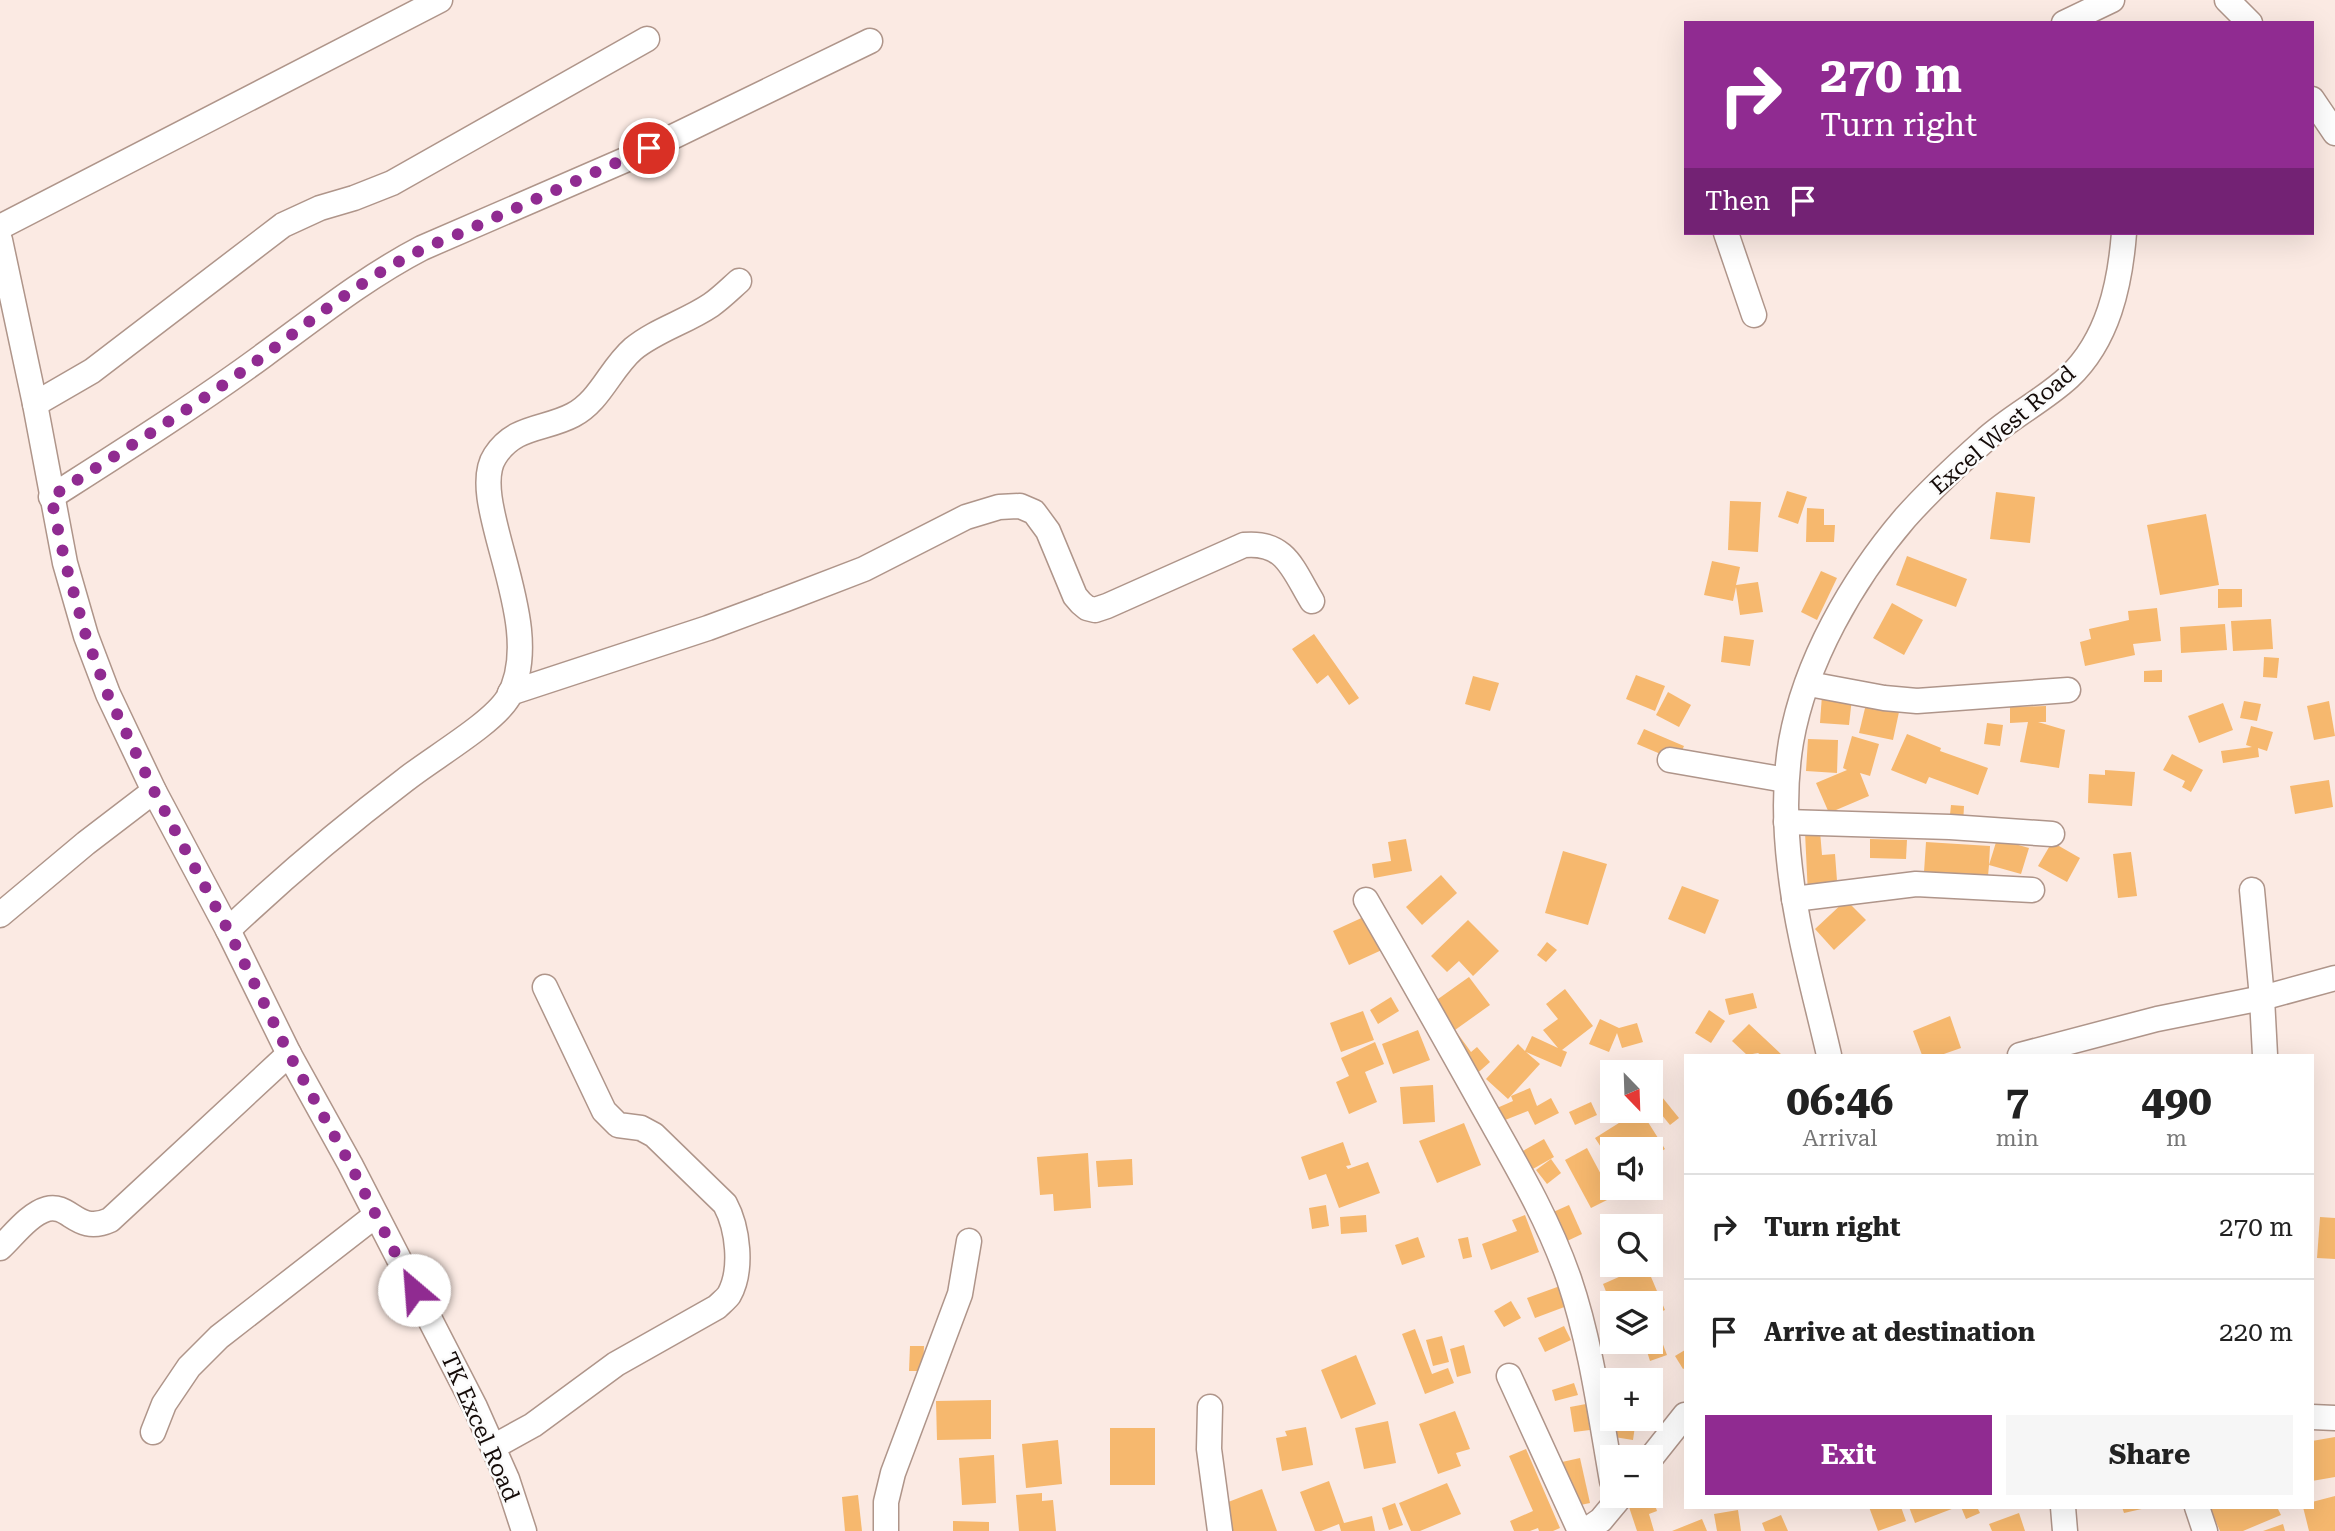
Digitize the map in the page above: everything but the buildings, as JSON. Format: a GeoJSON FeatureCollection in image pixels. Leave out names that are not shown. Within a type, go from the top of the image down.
{"type":"FeatureCollection","features":[{"type":"Feature","properties":{"kind":"street"},"geometry":{"type":"LineString","coordinates":[[0,228],[440,0]]}},
{"type":"Feature","properties":{"kind":"street"},"geometry":{"type":"LineString","coordinates":[[2227,0],[2248,21]]}},
{"type":"Feature","properties":{"kind":"street"},"geometry":{"type":"LineString","coordinates":[[2070,21],[2108,7]]}},
{"type":"Feature","properties":{"kind":"street"},"geometry":{"type":"LineString","coordinates":[[36,404],[92,371],[284,225],[320,208],[392,183],[647,39]]}},
{"type":"Feature","properties":{"kind":"street"},"geometry":{"type":"LineString","coordinates":[[51,497],[264,355],[391,264],[625,160],[870,41]]}},
{"type":"Feature","properties":{"kind":"street"},"geometry":{"type":"LineString","coordinates":[[2314,103],[2335,133]]}},
{"type":"Feature","properties":{"kind":"street"},"geometry":{"type":"LineString","coordinates":[[1727,235],[1754,314]]}},
{"type":"Feature","properties":{"kind":"street","name":"Excel West Road"},"geometry":{"type":"LineString","coordinates":[[1829,1054],[1794,899],[1786,822],[1786,780],[1791,741],[1824,639],[1881,548],[1905,518],[1984,440],[2069,377],[2089,353],[2110,313],[2124,235]]}},
{"type":"Feature","properties":{"kind":"street","name":"TK Excel Road"},"geometry":{"type":"LineString","coordinates":[[0,240],[36,404],[65,562],[86,636],[108,695],[154,791],[228,930],[289,1054],[475,1407],[524,1531]]}},
{"type":"Feature","properties":{"kind":"street"},"geometry":{"type":"LineString","coordinates":[[228,930],[285,876],[406,779],[498,710],[510,693],[517,679],[521,648],[518,618],[491,504],[489,475],[494,457],[522,433],[573,416],[586,406],[618,364],[634,349],[712,305],[739,281]]}},
{"type":"Feature","properties":{"kind":"street"},"geometry":{"type":"LineString","coordinates":[[510,693],[708,628],[786,599],[864,569],[966,517],[999,507],[1026,508],[1041,520],[1075,596],[1087,608],[1095,610],[1107,606],[1244,545],[1260,544],[1277,549],[1290,564],[1312,601]]}},
{"type":"Feature","properties":{"kind":"street"},"geometry":{"type":"LineString","coordinates":[[1809,684],[1884,698],[1917,701],[2068,690]]}},
{"type":"Feature","properties":{"kind":"street"},"geometry":{"type":"LineString","coordinates":[[1670,760],[1786,780]]}},
{"type":"Feature","properties":{"kind":"street"},"geometry":{"type":"LineString","coordinates":[[0,915],[86,843],[154,791]]}},
{"type":"Feature","properties":{"kind":"street"},"geometry":{"type":"LineString","coordinates":[[1786,822],[1950,827],[2052,834]]}},
{"type":"Feature","properties":{"kind":"street"},"geometry":{"type":"LineString","coordinates":[[1794,899],[1916,884],[2032,890]]}},
{"type":"Feature","properties":{"kind":"street"},"geometry":{"type":"LineString","coordinates":[[2252,890],[2262,998],[2264,1054]]}},
{"type":"Feature","properties":{"kind":"street"},"geometry":{"type":"LineString","coordinates":[[1366,900],[1536,1200],[1568,1276],[1588,1342],[1604,1511]]}},
{"type":"Feature","properties":{"kind":"street"},"geometry":{"type":"LineString","coordinates":[[2024,1054],[2157,1020],[2262,998],[2335,978]]}},
{"type":"Feature","properties":{"kind":"street"},"geometry":{"type":"LineString","coordinates":[[493,1447],[533,1425],[616,1364],[717,1307],[729,1296],[737,1258],[731,1217],[724,1204],[654,1135],[641,1128],[618,1125],[604,1111],[545,987]]}},
{"type":"Feature","properties":{"kind":"street"},"geometry":{"type":"LineString","coordinates":[[0,1248],[32,1218],[51,1208],[89,1225],[110,1220],[289,1054]]}},
{"type":"Feature","properties":{"kind":"street"},"geometry":{"type":"LineString","coordinates":[[153,1432],[164,1404],[189,1367],[219,1337],[376,1215]]}},
{"type":"Feature","properties":{"kind":"street"},"geometry":{"type":"LineString","coordinates":[[886,1531],[886,1502],[893,1472],[960,1294],[969,1241]]}},
{"type":"Feature","properties":{"kind":"street"},"geometry":{"type":"LineString","coordinates":[[1509,1376],[1604,1511]]}},
{"type":"Feature","properties":{"kind":"street"},"geometry":{"type":"LineString","coordinates":[[1210,1407],[1209,1449],[1220,1531]]}},
{"type":"Feature","properties":{"kind":"street"},"geometry":{"type":"LineString","coordinates":[[1661,1445],[1684,1416]]}},
{"type":"Feature","properties":{"kind":"street"},"geometry":{"type":"LineString","coordinates":[[2314,1417],[2335,1418]]}},
{"type":"Feature","properties":{"kind":"street"},"geometry":{"type":"LineString","coordinates":[[2063,1509],[2065,1531]]}},
{"type":"Feature","properties":{"kind":"street"},"geometry":{"type":"LineString","coordinates":[[2198,1509],[2205,1531]]}},
{"type":"Feature","properties":{"kind":"route"},"geometry":{"type":"LineString","coordinates":[[414,1290],[350,1164],[289,1054],[228,930],[154,791],[108,695],[86,636],[65,562],[51,497],[264,355],[391,264],[649,148]]}}]}
